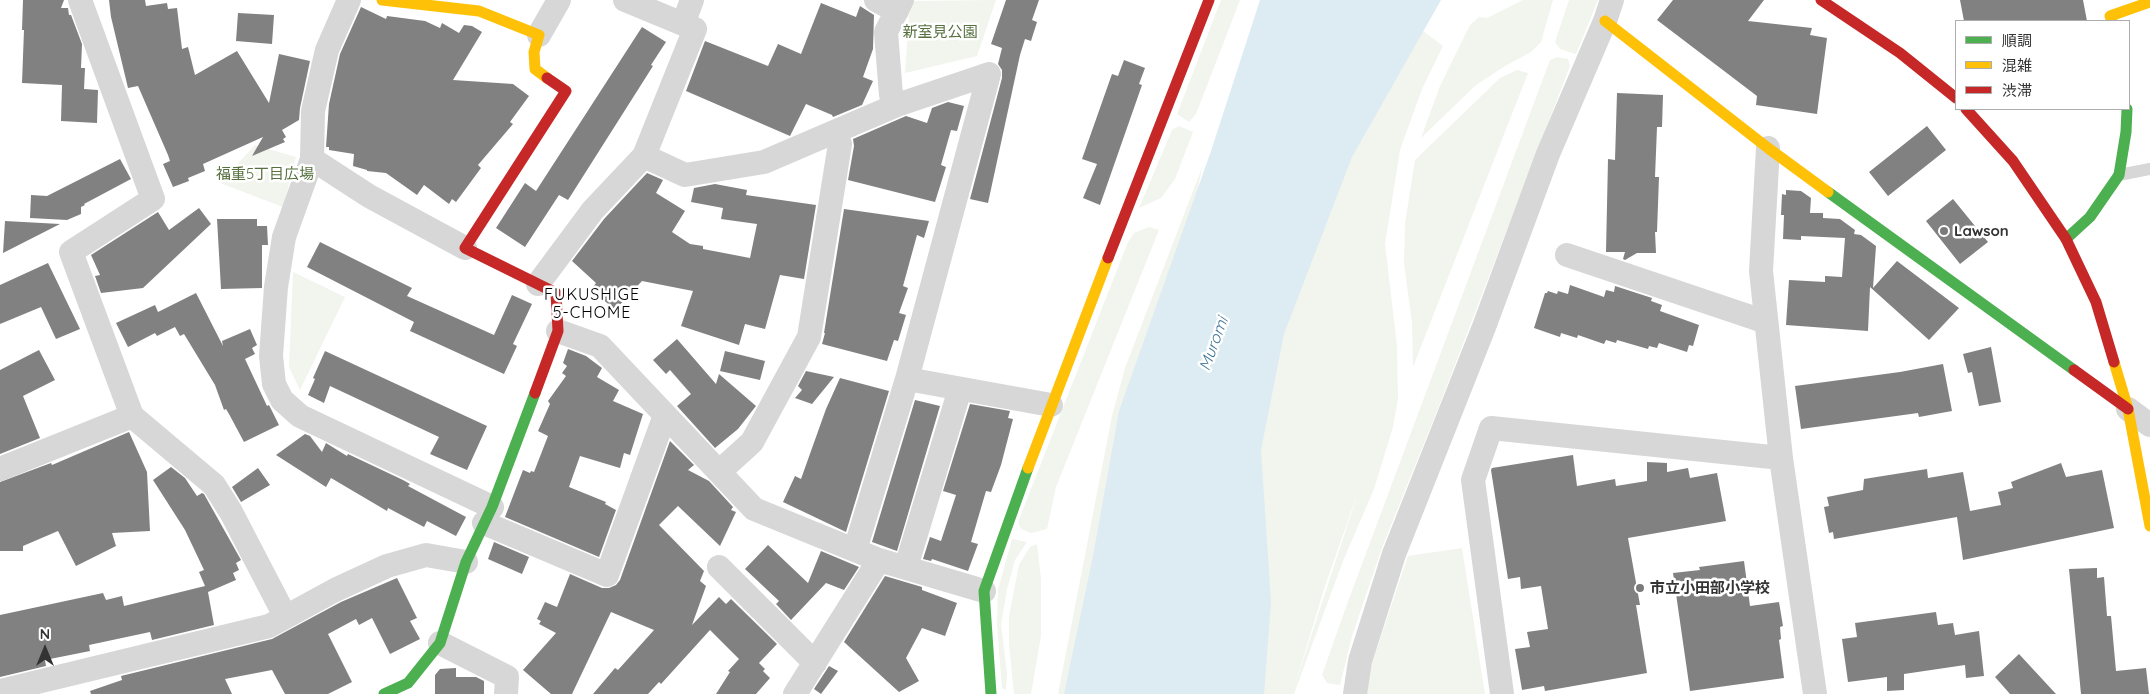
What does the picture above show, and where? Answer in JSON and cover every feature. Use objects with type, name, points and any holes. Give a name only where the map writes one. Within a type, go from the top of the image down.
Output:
[{"type":"street","points":[[80,0],[153,199],[71,252],[132,416],[214,485],[231,512],[285,616]]},
{"type":"street","points":[[349,0],[326,50],[313,111],[312,159],[284,236],[276,287],[271,356],[274,384],[282,400],[300,416],[607,575],[665,415]]},
{"type":"street","points":[[382,0],[479,11],[540,35]]},
{"type":"street","points":[[465,248],[566,90],[535,69],[534,52],[540,35],[559,0]]},
{"type":"street","points":[[538,284],[593,210],[644,156],[695,29],[625,0]]},
{"type":"street","points":[[683,24],[692,0]]},
{"type":"street","points":[[991,694],[984,591],[1052,405],[1209,0]]},
{"type":"street","points":[[1821,0],[1900,53],[1955,97]]},
{"type":"street","points":[[2109,12],[2150,2]]},
{"type":"street","points":[[892,4],[886,32],[891,95],[897,105]]},
{"type":"street","points":[[1354,694],[1360,661],[1394,554],[1484,328],[1548,154],[1608,10],[1768,148],[2150,425]]},
{"type":"street","points":[[644,156],[685,175],[764,162],[897,105],[988,74],[907,380],[855,550]]},
{"type":"street","points":[[1967,110],[2013,161],[2066,239],[2096,302],[2128,409],[2150,526]]},
{"type":"street","points":[[2066,239],[2090,217],[2119,175],[2126,132],[2127,110]]},
{"type":"street","points":[[719,472],[752,442],[809,337],[840,144],[834,132]]},
{"type":"street","points":[[1768,148],[1761,271],[1781,458],[1815,694]]},
{"type":"street","points":[[312,159],[369,196],[465,248],[556,293],[558,330],[488,515],[466,562],[440,643],[411,688],[384,694]]},
{"type":"street","points":[[1567,255],[1766,322]]},
{"type":"street","points":[[558,330],[600,346],[754,509],[880,560],[984,591]]},
{"type":"street","points":[[907,380],[1052,405]]},
{"type":"street","points":[[906,568],[960,389]]},
{"type":"street","points":[[0,470],[132,416]]},
{"type":"street","points":[[1502,694],[1473,480],[1491,428],[1781,458]]},
{"type":"street","points":[[0,691],[269,626],[334,590],[387,566],[426,555],[466,562]]},
{"type":"street","points":[[795,694],[880,560]]},
{"type":"street","points":[[719,568],[815,662]]},
{"type":"street","points":[[440,643],[506,677],[506,694]]},
{"type":"lane","points":[[2119,175],[2150,169]]},
{"type":"green space","name":"新室見公園","points":[[996,0],[977,56],[905,73],[910,1]]},
{"type":"green space","points":[[1221,0],[1240,0],[1196,114],[1189,122],[1177,114]]},
{"type":"green space","points":[[1523,0],[1553,0],[1541,42],[1531,52],[1476,85],[1421,138],[1440,86],[1470,25],[1479,17],[1487,18]]},
{"type":"green space","points":[[1569,0],[1598,0],[1576,54],[1560,49],[1555,42]]},
{"type":"green space","points":[[1423,31],[1443,46],[1422,89],[1400,150],[1385,244],[1397,346],[1398,399],[1393,427],[1374,489],[1343,561],[1294,694],[1256,694],[1255,454],[1275,333],[1346,149],[1370,124]],"holes":[[[1356,498],[1294,688],[1325,586]]]},
{"type":"green space","points":[[1557,57],[1568,59],[1570,66],[1439,406],[1383,545],[1352,636],[1340,685],[1327,683],[1322,675],[1346,607],[1550,60]]},
{"type":"green space","points":[[1517,70],[1528,73],[1413,367],[1412,323],[1404,263],[1405,224],[1415,160],[1500,78]]},
{"type":"green space","points":[[1179,126],[1193,132],[1175,179],[1161,198],[1139,208],[1172,130]]},
{"type":"green space","name":"福重5丁目広場","points":[[255,145],[296,157],[283,207],[220,183]]},
{"type":"green space","points":[[1203,165],[1080,694],[1058,694],[1112,416],[1125,368]]},
{"type":"green space","points":[[1149,227],[1159,230],[1056,487],[1047,529],[1031,533],[1021,529],[1018,522],[1128,242],[1134,233]]},
{"type":"green space","points":[[293,272],[345,297],[300,390],[289,367]]},
{"type":"green space","points":[[1012,539],[1027,542],[1015,560],[1007,589],[1001,625],[1007,673],[1006,690],[1002,688],[997,625],[998,590]]},
{"type":"green space","points":[[1037,544],[1041,579],[1041,636],[1031,694],[1014,694],[1009,644],[1009,616],[1019,565],[1030,547]]},
{"type":"green space","points":[[1462,548],[1485,694],[1367,694],[1367,678],[1408,556]]},
{"type":"water","name":"Muromi","points":[[1260,0],[1441,0],[1352,157],[1284,334],[1261,450],[1271,602],[1264,694],[1064,694],[1093,556],[1119,411],[1211,151]]},
{"type":"building","points":[[23,0],[64,0],[61,8],[68,8],[69,15],[71,15],[82,44],[81,68],[85,68],[84,89],[98,90],[97,123],[61,121],[62,85],[22,83]]},
{"type":"building","points":[[109,0],[145,0],[146,6],[167,3],[168,9],[177,8],[182,49],[188,47],[195,75],[237,51],[269,103],[279,54],[310,61],[299,120],[282,130],[286,137],[283,139],[285,142],[252,156],[263,137],[203,164],[205,171],[188,178],[189,181],[173,187],[163,164],[170,161],[168,155],[138,86],[128,88],[111,17]]},
{"type":"building","points":[[1006,0],[1039,0],[1032,20],[1037,22],[1031,41],[1025,39],[1020,55],[988,203],[970,199],[1002,78],[1002,70],[998,64],[1002,48],[991,44]]},
{"type":"building","points":[[1673,0],[1764,0],[1748,21],[1812,28],[1810,35],[1827,38],[1817,114],[1756,105],[1757,96],[1657,20]]},
{"type":"building","points":[[1960,0],[2083,0],[2087,20],[1964,20]]},
{"type":"building","points":[[821,3],[856,17],[860,6],[874,15],[873,49],[863,77],[873,81],[862,105],[833,117],[806,104],[790,136],[686,91],[705,41],[768,66],[778,44],[801,54]]},
{"type":"building","points":[[361,7],[386,19],[387,16],[425,21],[440,28],[442,23],[459,33],[464,25],[472,26],[482,32],[453,80],[513,84],[529,96],[510,122],[513,124],[478,165],[481,168],[456,202],[452,199],[449,204],[424,185],[417,195],[386,173],[367,171],[353,166],[354,154],[329,150],[329,147],[326,147],[329,104],[340,54]]},
{"type":"building","points":[[238,13],[274,15],[272,44],[236,41]]},
{"type":"building","points":[[642,27],[666,42],[651,65],[653,66],[568,200],[559,195],[525,247],[496,228],[525,183],[536,191]]},
{"type":"building","points":[[1124,60],[1145,68],[1139,84],[1142,85],[1100,205],[1083,198],[1097,164],[1082,159],[1112,74],[1118,76]]},
{"type":"building","points":[[1617,93],[1663,95],[1662,127],[1657,127],[1655,177],[1659,177],[1657,232],[1655,232],[1656,253],[1637,253],[1625,260],[1623,259],[1625,252],[1606,252],[1608,159],[1615,160]]},
{"type":"building","points":[[948,102],[964,106],[957,131],[951,130],[941,165],[946,167],[935,202],[848,180],[854,146],[853,139],[906,116],[927,123],[932,108]]},
{"type":"building","points":[[1927,126],[1946,150],[1888,196],[1869,172]]},
{"type":"building","points":[[120,159],[131,179],[84,204],[81,207],[81,214],[67,220],[30,218],[31,195],[47,196]]},
{"type":"building","points":[[647,173],[663,180],[656,193],[685,211],[672,232],[690,244],[703,246],[703,249],[750,258],[757,224],[721,219],[723,208],[691,202],[694,188],[715,184],[747,190],[746,195],[816,205],[804,279],[780,275],[765,329],[745,324],[739,345],[681,326],[693,291],[642,281],[615,310],[598,295],[600,293],[593,287],[596,283],[572,261],[604,219]]},
{"type":"building","points":[[1786,190],[1801,191],[1811,198],[1810,213],[1823,213],[1823,218],[1840,219],[1855,230],[1854,234],[1861,235],[1876,246],[1873,288],[1897,261],[1959,308],[1929,340],[1870,287],[1868,331],[1786,325],[1789,280],[1825,282],[1825,276],[1842,277],[1845,238],[1801,236],[1801,240],[1783,239],[1784,215],[1781,215],[1782,194],[1786,195]]},
{"type":"building","points":[[1953,199],[1988,242],[1960,264],[1926,221]]},
{"type":"building","points":[[199,208],[211,224],[143,288],[101,293],[95,276],[100,275],[91,255],[158,212],[169,230]]},
{"type":"building","points":[[844,209],[929,221],[924,238],[917,235],[903,286],[908,288],[899,313],[906,315],[898,341],[894,340],[887,361],[822,344]]},
{"type":"building","points":[[217,219],[257,219],[257,226],[267,226],[268,245],[262,245],[262,288],[221,289]]},
{"type":"building","points":[[5,221],[60,224],[3,253]]},
{"type":"building","points":[[320,242],[412,288],[407,296],[494,335],[512,295],[532,304],[513,344],[517,346],[504,374],[410,331],[414,322],[307,267]]},
{"type":"building","points":[[48,263],[80,329],[56,339],[41,307],[0,324],[0,285]]},
{"type":"building","points":[[1570,285],[1604,297],[1606,290],[1614,292],[1615,286],[1652,298],[1651,301],[1662,305],[1660,311],[1699,325],[1693,346],[1689,345],[1687,352],[1659,343],[1657,348],[1649,346],[1648,349],[1617,340],[1616,343],[1606,340],[1604,344],[1578,335],[1577,338],[1561,333],[1560,337],[1534,328],[1545,293],[1548,291],[1557,294],[1558,291],[1568,294]]},
{"type":"building","points":[[196,293],[223,346],[222,341],[250,329],[257,345],[252,348],[255,354],[245,359],[267,406],[269,405],[279,425],[244,442],[226,409],[224,410],[215,385],[184,334],[180,336],[175,327],[157,336],[155,333],[128,347],[116,323],[155,305],[158,312]]},
{"type":"building","points":[[677,339],[716,384],[719,374],[756,406],[738,429],[715,448],[677,406],[691,394],[670,370],[666,374],[653,360]]},
{"type":"building","points":[[1991,347],[2001,402],[1979,406],[1972,372],[1968,373],[1963,354]]},
{"type":"building","points":[[568,349],[586,356],[602,368],[597,377],[619,390],[613,401],[643,414],[630,455],[624,453],[620,468],[580,456],[569,487],[606,502],[605,504],[616,510],[599,557],[505,517],[523,470],[530,473],[531,471],[534,472],[548,436],[538,431],[550,404],[548,401],[566,376],[562,373],[567,366],[563,363]]},
{"type":"building","points":[[39,350],[55,380],[23,396],[40,438],[0,454],[0,370]]},
{"type":"building","points":[[325,351],[487,426],[467,470],[430,454],[439,437],[330,386],[324,403],[308,395]]},
{"type":"building","points":[[725,351],[765,361],[760,380],[720,371]]},
{"type":"building","points":[[1943,364],[1952,411],[1919,417],[1918,413],[1801,429],[1795,386],[1900,372]]},
{"type":"building","points":[[806,371],[834,377],[812,404],[795,398],[802,390],[798,386]]},
{"type":"building","points":[[840,378],[889,391],[846,532],[783,502],[795,476],[801,479],[826,409]]},
{"type":"building","points":[[915,400],[940,406],[897,551],[872,542]]},
{"type":"building","points":[[970,404],[1010,411],[1008,418],[1013,419],[1001,465],[991,492],[986,491],[971,542],[978,544],[968,571],[932,559],[931,561],[923,559],[930,537],[941,541],[956,495],[943,491]]},
{"type":"building","points":[[129,432],[147,472],[150,531],[112,533],[116,546],[76,566],[58,531],[23,546],[23,551],[0,551],[0,482],[51,463],[52,465]]},
{"type":"building","points":[[305,434],[310,436],[322,452],[326,443],[347,456],[348,454],[403,480],[410,484],[408,486],[466,517],[456,536],[427,521],[424,527],[388,508],[387,511],[331,478],[326,487],[276,455]]},
{"type":"building","points":[[670,441],[694,465],[688,470],[709,481],[733,507],[731,510],[736,512],[720,546],[678,506],[659,525],[704,571],[700,581],[706,586],[692,625],[719,597],[726,604],[731,599],[777,644],[759,663],[765,669],[763,671],[770,678],[756,694],[716,694],[730,672],[728,671],[739,659],[710,630],[661,684],[659,682],[648,694],[593,694],[615,668],[618,670],[654,630],[611,612],[572,694],[551,694],[523,670],[556,633],[539,624],[541,621],[537,619],[545,602],[557,607],[570,574],[602,588],[616,585],[620,580]]},
{"type":"building","points":[[1573,455],[1577,486],[1615,479],[1616,486],[1647,481],[1647,462],[1667,463],[1667,472],[1688,468],[1690,478],[1717,473],[1726,521],[1628,538],[1640,605],[1636,605],[1647,673],[1545,691],[1544,686],[1522,690],[1515,649],[1530,647],[1527,632],[1548,629],[1541,586],[1521,589],[1520,577],[1508,579],[1491,470],[1492,468]]},
{"type":"building","points":[[2061,463],[2066,477],[2102,470],[2114,528],[1963,560],[1957,517],[1834,539],[1833,532],[1829,533],[1824,507],[1829,506],[1827,497],[1863,490],[1864,479],[1927,469],[1928,478],[1963,472],[1970,511],[2001,505],[1998,492],[2013,488],[2011,482]]},
{"type":"building","points":[[171,467],[185,478],[197,496],[202,493],[204,494],[241,560],[236,563],[239,570],[233,573],[236,580],[208,592],[214,625],[152,640],[150,632],[89,645],[90,651],[45,660],[46,666],[0,677],[0,615],[103,593],[106,600],[122,596],[124,606],[205,586],[199,572],[204,570],[185,530],[153,480]]},
{"type":"building","points":[[258,468],[270,485],[241,502],[232,487]]},
{"type":"building","points":[[494,542],[529,557],[522,574],[488,559]]},
{"type":"building","points":[[768,545],[808,583],[821,551],[859,567],[844,590],[826,583],[791,620],[776,604],[779,601],[745,569]]},
{"type":"building","points":[[1744,561],[1750,606],[1779,602],[1783,626],[1780,627],[1781,639],[1779,640],[1784,678],[1690,691],[1673,573],[1700,570],[1699,567]]},
{"type":"building","points":[[2097,568],[2097,578],[2104,577],[2107,616],[2111,616],[2116,671],[2146,668],[2149,694],[2081,694],[2069,569]]},
{"type":"building","points":[[885,576],[922,587],[922,590],[957,603],[945,636],[922,628],[906,658],[919,681],[899,692],[844,642]]},
{"type":"building","points":[[397,578],[417,618],[410,621],[420,639],[390,654],[372,618],[359,625],[356,619],[328,634],[352,682],[328,694],[285,694],[272,670],[225,679],[232,694],[91,694],[90,691],[122,680],[121,676],[272,639],[341,602]]},
{"type":"building","points":[[1936,612],[1938,625],[1953,623],[1955,635],[1979,631],[1984,676],[1966,678],[1965,665],[1904,674],[1904,690],[1887,691],[1887,677],[1848,682],[1842,639],[1857,637],[1855,623]]},
{"type":"building","points":[[2019,654],[2056,694],[2010,694],[1995,677]]},
{"type":"building","points":[[829,666],[838,671],[821,694],[814,689]]},
{"type":"building","points":[[456,668],[456,677],[476,677],[484,681],[484,694],[435,694],[435,675],[440,669]]},
{"type":"traffic: fast","points":[[2066,239],[2090,217],[2119,175],[2126,132],[2127,110]]},
{"type":"traffic: fast","points":[[1828,192],[2074,370]]},
{"type":"traffic: fast","points":[[384,694],[408,683],[440,643],[466,562],[492,507],[535,393]]},
{"type":"traffic: fast","points":[[991,694],[984,591],[1028,468]]},
{"type":"traffic: slow","points":[[382,0],[479,11],[539,35],[534,52],[535,69],[547,78]]},
{"type":"traffic: slow","points":[[2112,20],[2110,16],[2150,2]]},
{"type":"traffic: slow","points":[[1605,21],[1768,148],[1828,192]]},
{"type":"traffic: slow","points":[[1028,468],[1108,258]]},
{"type":"traffic: slow","points":[[2114,362],[2128,409],[2150,526]]},
{"type":"traffic: jam","points":[[1108,258],[1209,0]]},
{"type":"traffic: jam","points":[[1821,0],[1900,53],[1955,97]]},
{"type":"traffic: jam","points":[[535,393],[558,331],[556,293],[465,248],[566,91],[547,78]]},
{"type":"traffic: jam","points":[[1967,110],[2013,161],[2066,239],[2096,302],[2114,362]]},
{"type":"traffic: jam","points":[[2074,370],[2128,409]]},
{"type":"place","name":"Lawson","points":[[1944,231]]},
{"type":"place","name":"市立小田部小学校","points":[[1640,588]]},
{"type":"district","name":"FUKUSHIGE 5-CHOME","points":[[592,304]]}]
